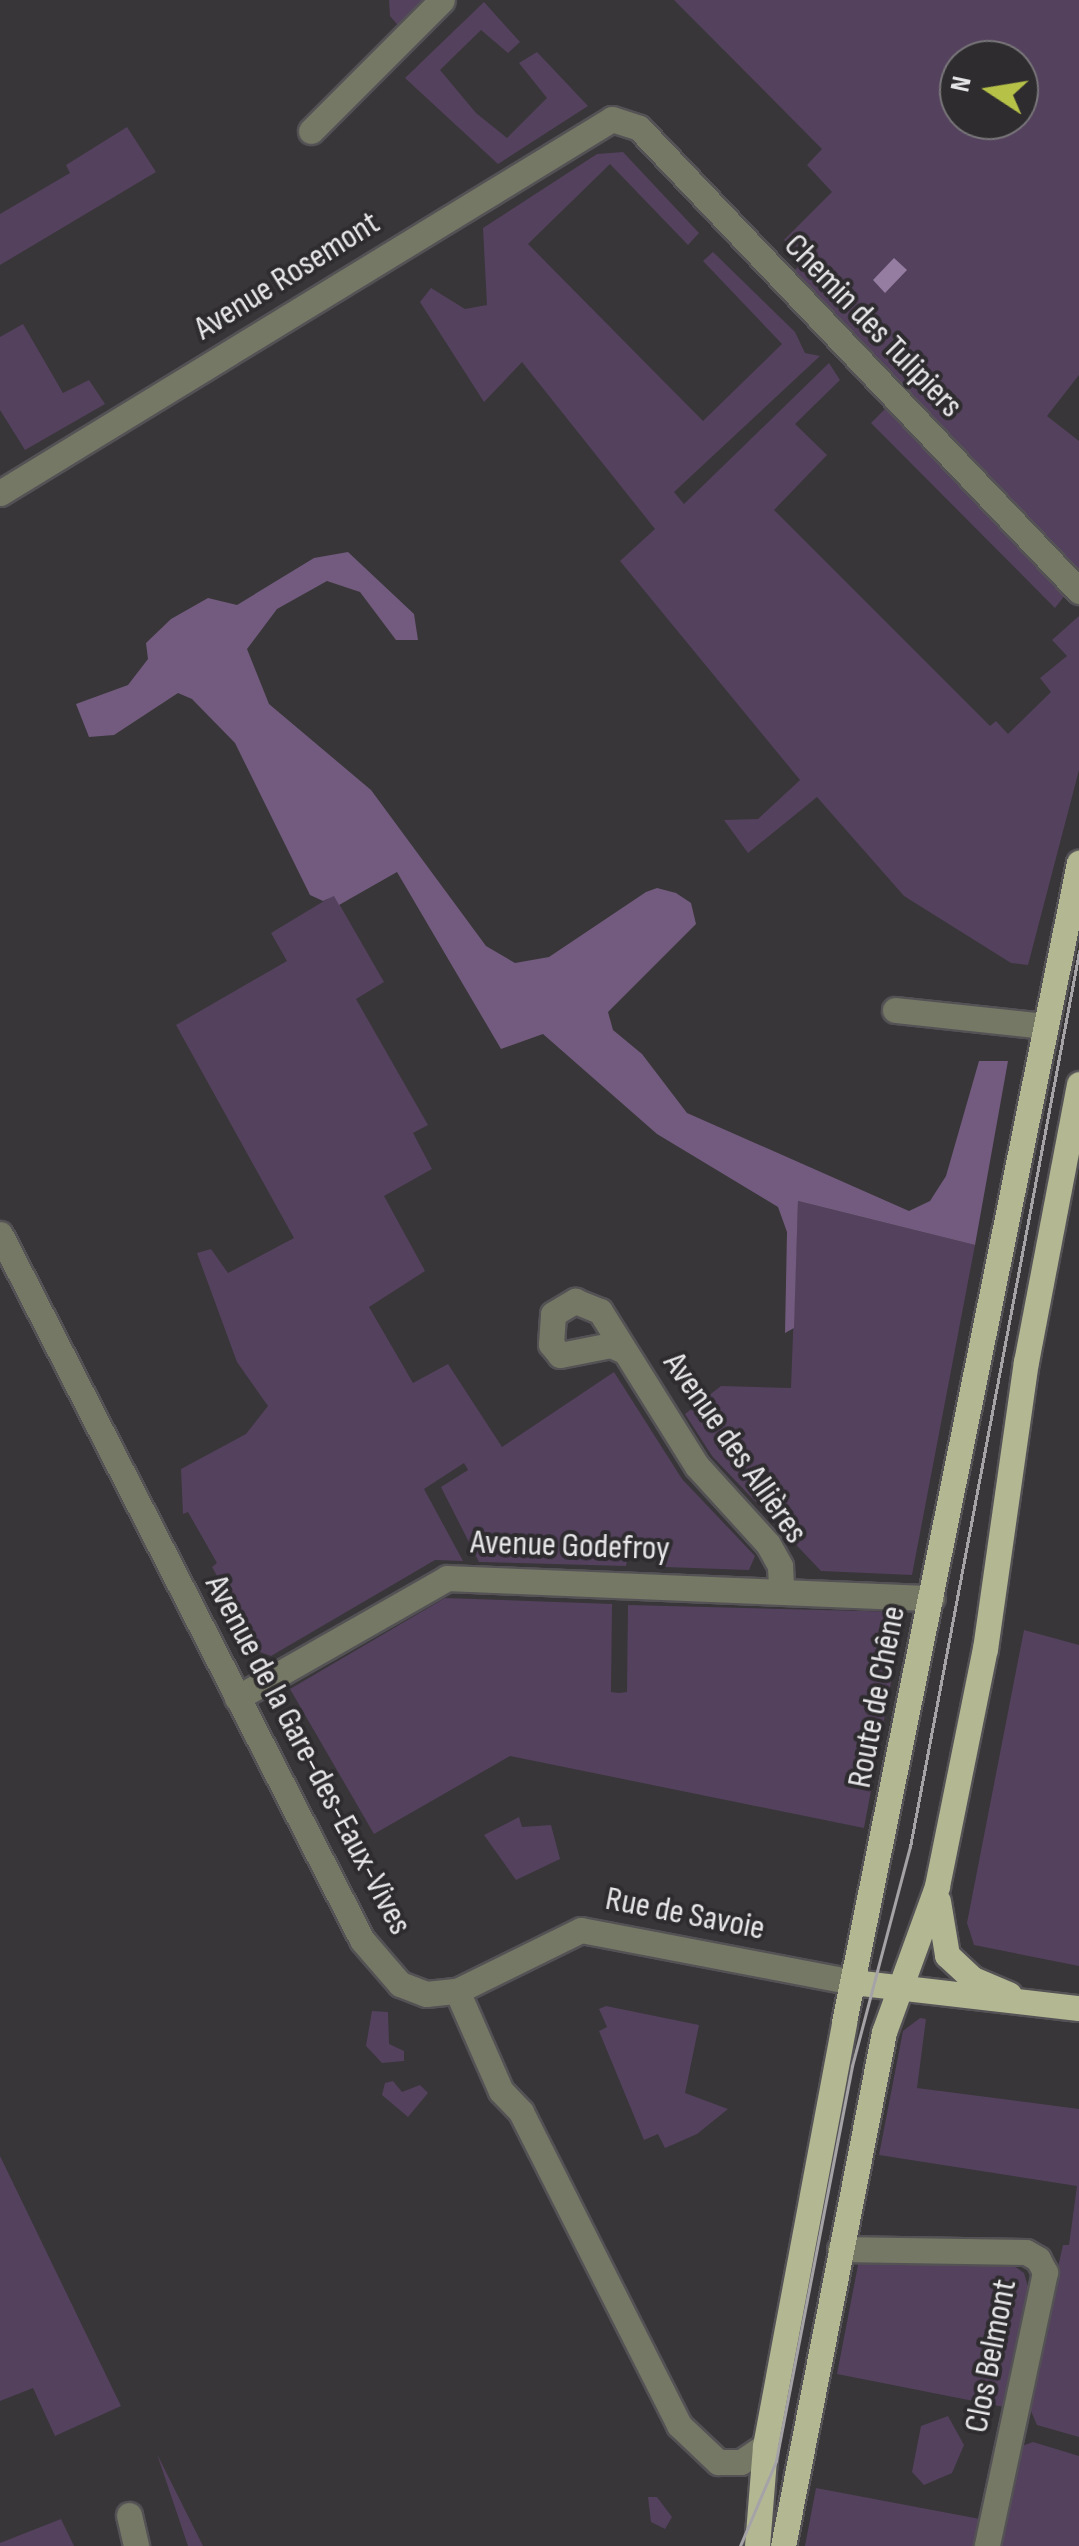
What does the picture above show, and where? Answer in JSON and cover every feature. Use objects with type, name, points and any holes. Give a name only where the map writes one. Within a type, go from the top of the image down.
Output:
[{"type":"main road","name":"Route de Chêne","points":[[757,2546],[766,2446],[853,1982],[1079,863]]},
{"type":"main road","points":[[783,2546],[840,2249],[898,1990],[937,1886],[988,1634],[1023,1380],[1079,1084]]},
{"type":"main road","points":[[937,1886],[940,1937],[957,1967],[1001,1992],[1048,2005]]},
{"type":"main road","points":[[853,1982],[1079,2008]]},
{"type":"street","points":[[311,132],[442,0]]},
{"type":"street","name":"Avenue Rosemont","points":[[0,493],[612,119]]},
{"type":"street","name":"Chemin des Tulipiers","points":[[612,119],[639,128],[1079,591]]},
{"type":"street","points":[[895,1010],[1044,1026]]},
{"type":"street","name":"Avenue de la Gare-des-Eaux-Vives","points":[[0,1234],[374,1960],[414,1991],[457,1991]]},
{"type":"street","name":"Avenue des Allières","points":[[624,1351],[697,1466],[768,1544],[780,1566],[781,1587]]},
{"type":"street","name":"Avenue Godefroy","points":[[237,1698],[447,1578],[781,1587],[932,1598]]},
{"type":"street","name":"Rue de Savoie","points":[[457,1991],[580,1930],[853,1982]]},
{"type":"street","points":[[457,1991],[502,2091],[522,2112],[678,2425],[718,2462],[741,2462],[766,2446]]},
{"type":"street","name":"Clos Belmont","points":[[840,2249],[1026,2252],[1038,2259],[1045,2272],[987,2546]]},
{"type":"street","points":[[128,2515],[136,2546]]},
{"type":"shaded area","points":[[389,0],[428,0],[402,30],[390,16]]},
{"type":"shaded area","points":[[674,0],[1079,0],[1079,375],[1047,416],[1079,441],[1079,576],[788,277],[804,261],[784,240],[832,192],[807,165],[822,149]]},
{"type":"shaded area","points":[[484,2],[520,42],[508,53],[481,30],[440,70],[476,113],[507,138],[547,98],[519,63],[537,52],[588,106],[498,164],[405,78]]},
{"type":"shaded area","points":[[127,127],[156,172],[0,265],[0,214],[70,173],[66,165]]},
{"type":"shaded area","points":[[623,152],[699,233],[688,245],[610,164],[528,244],[703,421],[782,344],[703,261],[713,252],[795,332],[805,353],[820,356],[674,492],[684,504],[829,363],[840,380],[795,424],[827,455],[774,510],[990,726],[996,721],[1008,734],[1051,692],[1040,678],[1067,656],[1052,640],[1079,616],[1079,770],[1028,965],[1011,963],[904,896],[817,797],[748,853],[724,820],[758,819],[800,780],[620,561],[655,529],[522,362],[484,402],[420,302],[431,288],[465,309],[487,305],[483,228],[597,154]]},
{"type":"shaded area","points":[[894,258],[907,270],[885,293],[873,280]]},
{"type":"shaded area","points":[[23,324],[63,393],[89,380],[105,404],[25,450],[0,410],[0,337]]},
{"type":"shaded area","points":[[885,409],[1069,590],[1055,608],[871,423]]},
{"type":"shaded area","points":[[348,552],[414,614],[418,640],[396,640],[360,592],[327,581],[277,609],[247,649],[269,704],[371,790],[486,946],[515,963],[549,957],[646,892],[657,888],[676,893],[691,903],[696,924],[608,1012],[613,1030],[642,1054],[687,1113],[909,1211],[930,1201],[946,1176],[979,1061],[1008,1061],[975,1245],[798,1201],[794,1328],[785,1333],[787,1232],[778,1207],[657,1134],[543,1034],[501,1049],[397,872],[339,905],[334,896],[323,901],[310,895],[235,743],[192,699],[178,693],[114,735],[89,737],[76,704],[128,685],[148,659],[146,643],[171,619],[208,598],[237,605],[314,558]]},
{"type":"shaded area","points":[[334,895],[384,982],[356,999],[428,1125],[413,1133],[432,1169],[384,1196],[425,1271],[369,1307],[413,1383],[448,1364],[502,1447],[614,1372],[682,1479],[755,1556],[749,1570],[665,1567],[664,1555],[628,1554],[626,1566],[479,1562],[441,1487],[468,1470],[464,1463],[424,1489],[463,1561],[435,1560],[271,1656],[260,1652],[212,1567],[217,1563],[188,1512],[183,1514],[181,1469],[246,1434],[268,1406],[237,1362],[197,1253],[211,1249],[228,1273],[294,1238],[176,1025],[287,961],[271,933]]},
{"type":"shaded area","points":[[798,1201],[975,1245],[912,1575],[821,1571],[712,1456],[685,1414],[721,1386],[791,1388]]},
{"type":"shaded area","points":[[445,1598],[612,1604],[611,1692],[619,1693],[627,1692],[628,1605],[904,1612],[864,1828],[510,1756],[374,1834],[290,1689]]},
{"type":"shaded area","points":[[1024,1630],[1079,1645],[1079,1966],[974,1945],[967,1923]]},
{"type":"shaded area","points":[[519,1817],[522,1827],[551,1825],[560,1859],[516,1880],[484,1835]]},
{"type":"shaded area","points":[[606,2006],[699,2025],[685,2093],[728,2109],[697,2134],[665,2148],[658,2134],[644,2140],[599,2031],[607,2027],[599,2009]]},
{"type":"shaded area","points":[[372,2011],[388,2012],[389,2044],[404,2051],[404,2061],[382,2063],[366,2046]]},
{"type":"shaded area","points":[[920,2018],[926,2019],[917,2088],[1079,2109],[1079,2437],[1037,2425],[1027,2402],[1063,2245],[1069,2245],[1077,2186],[879,2155],[903,2031]]},
{"type":"shaded area","points":[[393,2081],[402,2092],[420,2085],[428,2093],[408,2117],[382,2095],[385,2083]]},
{"type":"shaded area","points":[[0,2156],[121,2406],[55,2436],[33,2388],[0,2401]]},
{"type":"shaded area","points":[[859,2260],[1010,2263],[1024,2273],[1029,2290],[1004,2407],[837,2374]]},
{"type":"shaded area","points":[[948,2416],[964,2445],[952,2473],[924,2485],[912,2472],[921,2426]]},
{"type":"shaded area","points":[[1033,2442],[1079,2456],[1079,2546],[993,2546],[1019,2447]]},
{"type":"shaded area","points":[[157,2454],[203,2546],[188,2546]]},
{"type":"shaded area","points":[[816,2488],[980,2519],[974,2546],[805,2546]]},
{"type":"shaded area","points":[[648,2497],[657,2497],[672,2517],[665,2529],[651,2522]]},
{"type":"shaded area","points":[[61,2519],[74,2546],[0,2546],[0,2543]]},
{"type":"tram line","points":[[740,2546],[776,2461],[852,2066],[910,1847],[1079,952]]}]
